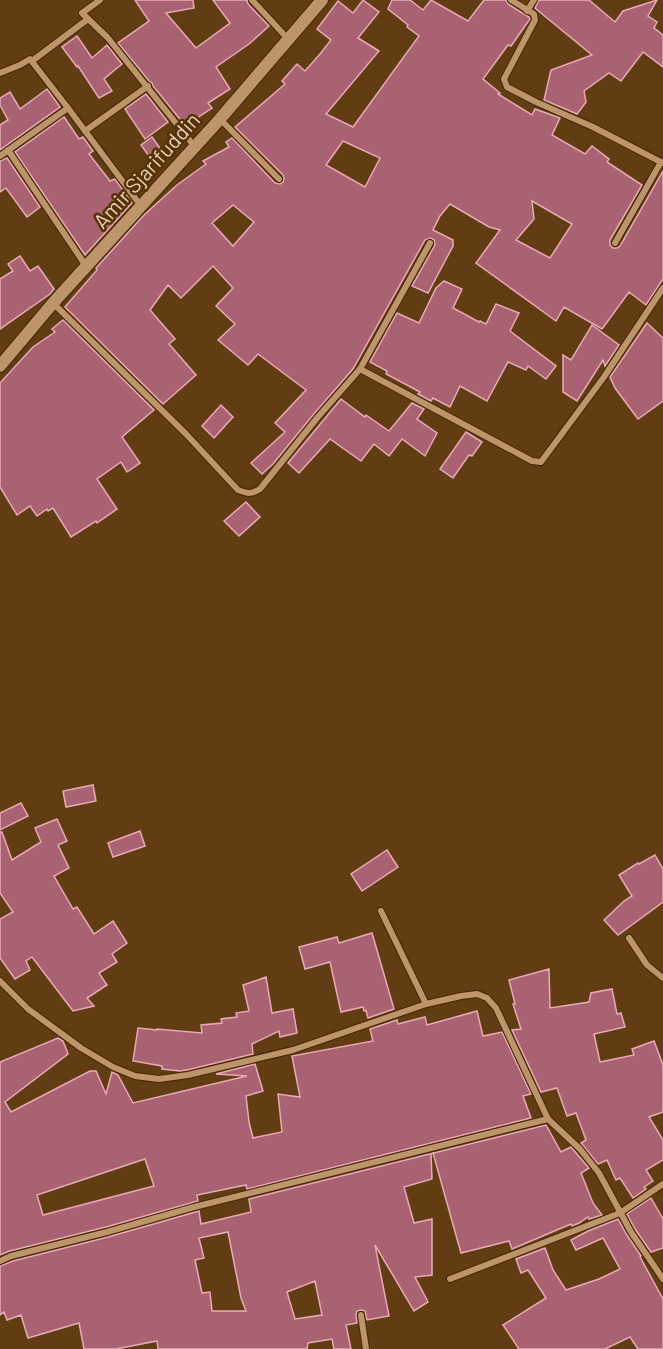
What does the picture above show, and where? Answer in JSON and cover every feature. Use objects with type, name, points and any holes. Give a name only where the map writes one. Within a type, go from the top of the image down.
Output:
[{"type":"main road","name":"Amir Sjarifuddin","points":[[0,366],[53,303],[220,119],[322,0]]},
{"type":"street","points":[[100,0],[82,13],[108,38],[195,147]]},
{"type":"street","points":[[252,0],[288,39]]},
{"type":"street","points":[[511,0],[534,14],[535,20],[504,79],[507,87],[662,163],[615,243]]},
{"type":"street","points":[[527,10],[534,0]]},
{"type":"street","points":[[32,62],[88,19]]},
{"type":"street","points":[[0,73],[30,58],[141,206]]},
{"type":"street","points":[[85,131],[147,86]]},
{"type":"street","points":[[0,156],[68,108]]},
{"type":"street","points":[[220,119],[279,179]]},
{"type":"street","points":[[8,150],[86,267]]},
{"type":"street","points":[[53,303],[186,434],[238,490],[246,494],[253,494],[260,489],[360,369],[430,243]]},
{"type":"street","points":[[360,369],[532,461],[541,462],[604,377],[663,288]]},
{"type":"street","points":[[381,911],[426,1004]]},
{"type":"street","points":[[630,938],[647,965],[663,978]]},
{"type":"street","points":[[0,981],[28,1009],[81,1048],[113,1067],[135,1076],[159,1079],[188,1075],[293,1050],[426,1004],[477,994],[487,998],[496,1008],[548,1119],[580,1149],[598,1173],[631,1232],[663,1280]]},
{"type":"street","points":[[0,1261],[194,1207],[548,1119]]},
{"type":"street","points":[[450,1279],[620,1213],[663,1184]]},
{"type":"street","points":[[361,1315],[366,1349]]},
{"type":"building","points":[[135,0],[193,0],[194,8],[166,13],[196,48],[230,23],[213,0],[247,0],[248,4],[269,26],[249,44],[216,67],[230,89],[208,103],[212,108],[194,120],[192,117],[183,123],[118,43],[149,21]]},
{"type":"building","points":[[363,0],[379,12],[358,38],[379,51],[326,114],[353,127],[419,36],[388,9],[392,0],[410,0],[423,10],[431,0],[468,21],[484,0],[506,0],[508,4],[529,17],[530,19],[511,46],[508,45],[483,79],[500,93],[498,94],[532,115],[535,109],[560,118],[552,135],[585,154],[592,146],[609,159],[607,162],[642,185],[610,240],[613,248],[620,246],[663,171],[663,279],[646,305],[629,292],[602,329],[564,307],[556,321],[476,263],[500,230],[489,227],[450,204],[440,216],[433,230],[453,240],[453,246],[428,293],[412,286],[435,245],[434,240],[430,238],[425,240],[353,369],[262,474],[251,463],[285,432],[275,423],[306,390],[258,354],[248,365],[218,340],[235,324],[216,306],[233,288],[213,266],[181,298],[168,285],[150,310],[175,339],[169,344],[196,375],[163,404],[65,307],[97,270],[96,268],[144,215],[177,185],[206,164],[203,161],[229,147],[226,142],[232,138],[275,183],[283,182],[283,175],[235,127],[285,84],[282,81],[297,64],[305,71],[320,54],[331,40],[317,29],[338,1],[353,13]],"holes":[[[343,141],[380,158],[365,187],[326,165]],[[532,201],[572,224],[550,258],[516,240],[534,219]],[[233,205],[254,222],[233,246],[212,223]]]},
{"type":"building","points":[[539,0],[589,0],[615,22],[623,11],[657,0],[648,16],[657,22],[654,28],[663,35],[663,67],[643,52],[621,81],[609,73],[584,91],[586,102],[577,114],[544,100],[551,70],[592,55],[535,8]]},
{"type":"building","points":[[77,36],[92,58],[107,45],[122,64],[104,79],[112,91],[99,98],[62,47]]},
{"type":"building","points":[[47,89],[60,107],[0,150],[0,125],[8,120],[0,105],[0,98],[10,92],[20,109]]},
{"type":"building","points":[[146,94],[168,122],[145,139],[125,109]]},
{"type":"building","points":[[64,117],[79,139],[83,137],[93,151],[89,154],[110,181],[115,179],[132,203],[85,255],[15,152]]},
{"type":"building","points":[[152,137],[162,151],[151,159],[141,145]]},
{"type":"building","points":[[7,158],[40,207],[27,217],[6,188],[0,192],[0,161]]},
{"type":"building","points":[[20,256],[30,271],[38,266],[54,289],[0,329],[0,279],[13,271],[8,264]]},
{"type":"building","points":[[444,281],[462,289],[453,308],[479,322],[486,324],[496,304],[519,313],[510,331],[556,366],[546,379],[528,366],[526,370],[508,362],[487,401],[460,386],[450,407],[433,398],[431,401],[418,394],[420,392],[386,374],[387,371],[370,362],[397,313],[419,323],[436,288]]},
{"type":"building","points":[[63,320],[154,410],[122,437],[140,463],[127,472],[121,462],[97,479],[117,509],[71,537],[53,508],[37,516],[30,506],[17,515],[0,487],[0,383],[33,347],[55,332],[52,329]]},
{"type":"building","points":[[647,323],[663,338],[663,401],[638,419],[615,388],[610,377]]},
{"type":"building","points":[[592,325],[619,345],[605,366],[603,360],[577,401],[563,392],[563,355],[571,360]]},
{"type":"building","points":[[341,399],[389,431],[412,403],[424,409],[417,419],[437,433],[425,456],[402,439],[389,456],[374,444],[361,461],[330,439],[299,473],[288,463]]},
{"type":"building","points":[[221,405],[233,417],[214,438],[202,426]]},
{"type":"building","points":[[466,432],[482,442],[472,456],[469,455],[453,478],[440,469]]},
{"type":"building","points":[[246,502],[260,517],[239,536],[224,521]]},
{"type":"building","points":[[93,785],[96,801],[66,807],[63,791]]},
{"type":"building","points":[[21,803],[28,816],[0,830],[0,813]]},
{"type":"building","points":[[57,819],[67,841],[58,845],[69,868],[54,876],[73,909],[77,907],[94,934],[113,921],[127,943],[112,954],[117,962],[99,973],[107,985],[87,998],[94,1006],[73,1011],[32,957],[26,961],[30,970],[15,979],[0,958],[0,919],[13,912],[0,893],[0,832],[2,832],[12,860],[41,842],[35,828]]},
{"type":"building","points":[[140,831],[145,846],[113,857],[108,843]]},
{"type":"building","points":[[387,850],[398,867],[362,891],[351,874]]},
{"type":"building","points":[[655,855],[663,869],[663,902],[618,935],[604,920],[632,896],[619,875]]},
{"type":"building","points":[[372,933],[394,1009],[368,1018],[363,1007],[341,1012],[330,962],[305,969],[299,947],[337,937],[339,943]]},
{"type":"building","points":[[549,969],[550,1008],[589,1002],[591,993],[612,989],[617,1014],[621,1013],[625,1027],[594,1034],[600,1062],[634,1055],[632,1049],[654,1041],[663,1065],[663,1112],[649,1117],[663,1140],[663,1160],[646,1170],[653,1181],[633,1198],[620,1178],[616,1180],[607,1160],[598,1164],[581,1143],[586,1140],[576,1113],[567,1116],[557,1088],[541,1092],[512,1030],[521,1029],[513,1004],[515,1004],[509,980]]},
{"type":"building","points":[[266,977],[272,1013],[293,1009],[297,1033],[280,1037],[279,1031],[252,1044],[253,1054],[187,1070],[162,1069],[162,1066],[133,1061],[138,1028],[202,1033],[201,1025],[222,1023],[221,1019],[237,1017],[236,1013],[249,1011],[243,985]]},
{"type":"building","points":[[477,1011],[483,1036],[502,1032],[531,1094],[523,1096],[531,1118],[247,1189],[246,1185],[197,1195],[198,1201],[0,1255],[0,1062],[58,1038],[63,1041],[68,1054],[5,1102],[11,1112],[90,1071],[96,1071],[106,1094],[112,1072],[118,1075],[133,1103],[247,1076],[216,1074],[255,1064],[263,1091],[246,1096],[253,1138],[282,1132],[278,1094],[300,1097],[292,1056],[373,1041],[370,1029],[397,1020],[398,1024],[425,1017],[427,1025]],"holes":[[[145,1159],[154,1186],[43,1215],[37,1195]]]},
{"type":"building","points":[[546,1125],[561,1152],[571,1147],[589,1168],[581,1173],[593,1203],[602,1215],[589,1219],[588,1217],[572,1226],[571,1224],[512,1249],[509,1241],[461,1253],[433,1153]]},
{"type":"building","points":[[432,1153],[432,1179],[404,1187],[414,1223],[432,1219],[432,1275],[415,1277],[428,1302],[414,1311],[375,1245],[389,1316],[367,1320],[365,1311],[357,1311],[357,1323],[346,1325],[351,1349],[334,1349],[332,1339],[308,1343],[307,1349],[158,1349],[157,1341],[116,1349],[84,1349],[79,1323],[28,1338],[21,1315],[7,1320],[4,1312],[0,1315],[0,1266],[199,1211],[201,1224],[251,1212],[249,1199]],"holes":[[[228,1232],[241,1298],[246,1311],[212,1311],[210,1292],[202,1293],[195,1260],[204,1258],[199,1238]],[[315,1281],[322,1315],[295,1319],[287,1292]]]},
{"type":"building","points":[[651,1198],[663,1219],[663,1248],[651,1252],[627,1214]]},
{"type":"building","points":[[618,1219],[641,1256],[663,1299],[663,1349],[638,1349],[630,1337],[605,1349],[519,1349],[503,1325],[546,1298],[528,1270],[521,1273],[516,1259],[545,1248],[553,1270],[566,1290],[599,1279],[620,1269],[603,1238],[576,1250],[571,1240]]}]
